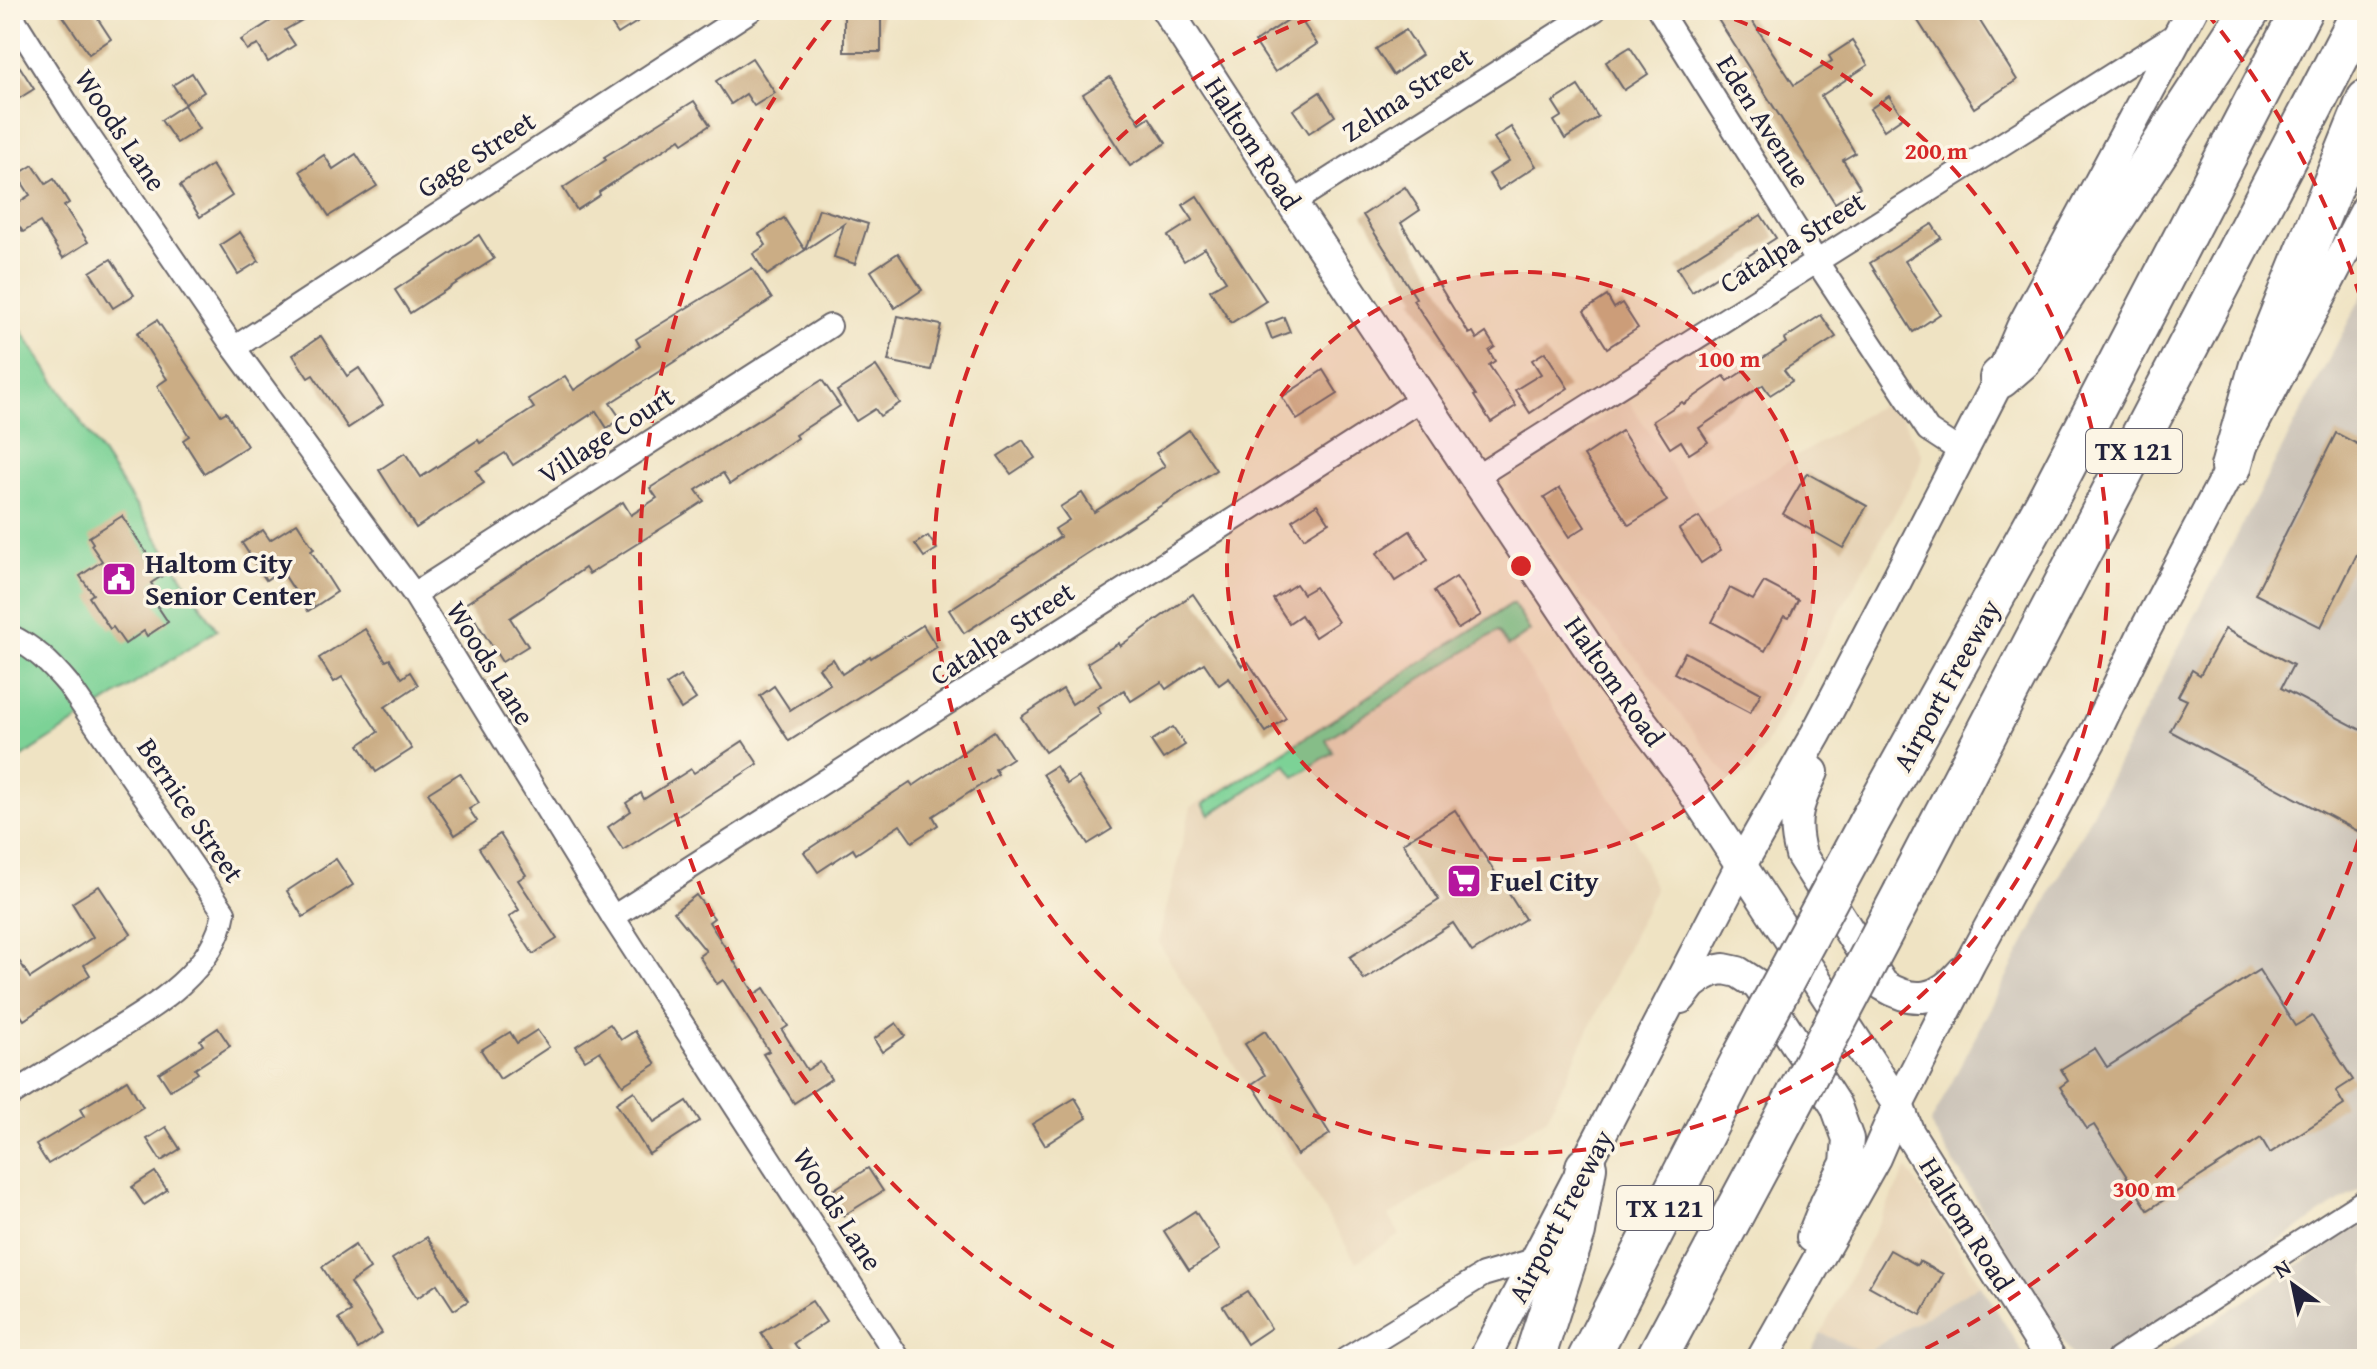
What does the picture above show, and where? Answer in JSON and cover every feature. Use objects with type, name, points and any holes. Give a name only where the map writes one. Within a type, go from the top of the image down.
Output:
[{"type":"highway","points":[[2000,378],[2023,358],[2250,10]]},
{"type":"highway","name":"Airport Freeway","points":[[1588,1359],[1743,1057],[2046,503],[2302,10]]},
{"type":"highway","name":"Airport Freeway","points":[[1656,1359],[1904,892],[2363,10]]},
{"type":"highway","points":[[2231,467],[2260,365],[2367,100]]},
{"type":"highway","points":[[1534,1359],[1575,1232],[1586,1167]]},
{"type":"main road","name":"Haltom Road","points":[[1167,10],[1608,677],[1680,772],[1741,865],[1898,1105],[1909,1133],[2051,1359]]},
{"type":"main road","name":"Airport Freeway","points":[[1484,1359],[1741,865],[1816,734],[1963,453],[2022,327],[2186,21]]},
{"type":"main road","points":[[1765,1353],[1875,1158],[1898,1105],[1970,963],[2097,729],[2141,638],[2367,208]]},
{"type":"main road","points":[[1816,734],[1814,770],[1799,802],[1795,836],[1801,855],[1883,985],[1898,994],[1926,997],[1952,984],[1970,963]]},
{"type":"main road","points":[[1661,1022],[1692,984],[1713,971],[1724,969],[1738,972],[1758,985],[1836,1106],[1848,1139],[1846,1163],[1826,1202],[1765,1353]]},
{"type":"street","name":"Gage Street","points":[[234,348],[751,10]]},
{"type":"street","name":"Zelma Street","points":[[1292,203],[1595,10]]},
{"type":"street","name":"Eden Avenue","points":[[1659,10],[1817,262],[1928,430],[1963,453]]},
{"type":"street","name":"Woods Lane","points":[[10,13],[73,113],[234,348],[414,594],[613,917],[899,1359]]},
{"type":"street","name":"Catalpa Street","points":[[1476,477],[1817,262],[2186,21]]},
{"type":"street","name":"Village Court","points":[[414,594],[830,326]]},
{"type":"street","name":"Catalpa Street","points":[[613,917],[1423,398]]},
{"type":"street","name":"Bernice Street","points":[[10,636],[47,660],[68,684],[224,912],[222,928],[186,979],[150,1009],[10,1096]]},
{"type":"street","points":[[2118,1359],[2367,1199]]},
{"type":"street","points":[[1346,1359],[1483,1275],[1537,1259]]},
{"type":"shaded area","points":[[2367,286],[2367,1184],[2097,1359],[2074,1359],[1930,1124]]},
{"type":"shaded area","points":[[1892,398],[1922,455],[1919,470],[1751,770],[1733,783],[1643,666],[1562,572],[1508,488],[1510,478],[1628,400],[1703,514]]},
{"type":"shaded area","points":[[1494,615],[1633,834],[1655,889],[1547,1118],[1389,1216],[1400,1235],[1356,1262],[1158,942],[1191,807]]},
{"type":"shaded area","points":[[1907,1168],[1980,1284],[1864,1353],[1821,1333]]},
{"type":"shaded area","points":[[2367,1220],[2367,1359],[2156,1359]]},
{"type":"shaded area","points":[[1980,1284],[2027,1359],[1807,1359],[1821,1333],[1865,1353]]},
{"type":"green space","points":[[10,313],[217,630],[10,765]]},
{"type":"green space","points":[[1513,603],[1530,631],[1508,646],[1498,631],[1326,739],[1333,752],[1295,777],[1286,764],[1210,815],[1203,804]]},
{"type":"building","points":[[59,10],[92,10],[111,39],[89,54]]},
{"type":"building","points":[[288,10],[320,10],[285,30],[295,45],[268,62],[258,45],[247,50],[241,40]]},
{"type":"building","points":[[602,10],[656,10],[618,34]]},
{"type":"building","points":[[844,10],[881,10],[881,52],[844,52]]},
{"type":"building","points":[[1712,10],[1745,10],[1794,85],[1832,61],[1829,56],[1852,41],[1868,65],[1821,96],[1855,153],[1843,160],[1860,187],[1835,203]]},
{"type":"building","points":[[1911,10],[1973,10],[2017,80],[1974,108]]},
{"type":"building","points":[[1297,14],[1317,44],[1275,72],[1255,42]]},
{"type":"building","points":[[1406,30],[1422,55],[1393,75],[1376,49]]},
{"type":"building","points":[[1630,47],[1648,74],[1624,90],[1606,62]]},
{"type":"building","points":[[752,58],[775,93],[754,106],[746,94],[731,104],[716,81]]},
{"type":"building","points":[[20,67],[34,89],[10,104],[10,74]]},
{"type":"building","points":[[192,73],[204,92],[185,104],[173,85]]},
{"type":"building","points":[[1110,77],[1140,123],[1149,117],[1166,143],[1130,166],[1083,94]]},
{"type":"building","points":[[1578,86],[1598,117],[1565,139],[1554,121],[1562,116],[1553,102]]},
{"type":"building","points":[[1320,92],[1335,116],[1309,133],[1293,110]]},
{"type":"building","points":[[1889,96],[1903,117],[1884,130],[1870,109]]},
{"type":"building","points":[[694,101],[710,125],[683,143],[680,139],[577,210],[563,188],[606,160],[604,157]]},
{"type":"building","points":[[184,105],[199,129],[177,143],[161,120]]},
{"type":"building","points":[[1511,127],[1536,166],[1499,190],[1489,174],[1509,161],[1494,138]]},
{"type":"building","points":[[356,154],[377,186],[329,216],[300,171],[324,155],[333,169]]},
{"type":"building","points":[[33,165],[46,184],[54,179],[69,203],[64,206],[88,242],[63,258],[40,222],[23,232],[10,212],[10,208],[30,195],[17,175]]},
{"type":"building","points":[[212,165],[232,196],[200,217],[180,186]]},
{"type":"building","points":[[1405,187],[1420,210],[1401,223],[1469,334],[1473,332],[1477,339],[1486,333],[1495,347],[1489,351],[1495,361],[1489,365],[1516,406],[1491,422],[1363,215]]},
{"type":"building","points":[[1197,196],[1266,301],[1231,323],[1210,290],[1226,281],[1205,248],[1184,261],[1168,236],[1193,220],[1183,205]]},
{"type":"building","points":[[819,209],[868,224],[855,264],[834,257],[844,224],[805,250]]},
{"type":"building","points":[[1761,215],[1776,238],[1692,292],[1677,268]]},
{"type":"building","points":[[784,218],[805,250],[767,275],[753,254],[766,245],[759,234]]},
{"type":"building","points":[[1932,224],[1941,238],[1905,261],[1940,314],[1913,332],[1870,263]]},
{"type":"building","points":[[240,232],[259,261],[238,274],[220,245]]},
{"type":"building","points":[[479,235],[494,259],[410,313],[395,290]]},
{"type":"building","points":[[898,253],[922,290],[895,308],[871,271]]},
{"type":"building","points":[[111,259],[134,295],[113,308],[90,272]]},
{"type":"building","points":[[752,268],[772,299],[610,403],[621,419],[607,428],[596,411],[513,465],[505,453],[476,471],[484,483],[416,528],[379,470],[405,453],[421,477],[534,408],[528,399],[565,376],[574,390],[640,346],[636,339]]},
{"type":"building","points":[[1607,296],[1614,308],[1622,303],[1638,328],[1607,348],[1584,311]]},
{"type":"building","points":[[1821,315],[1836,337],[1784,370],[1792,381],[1770,395],[1763,385],[1699,428],[1708,442],[1689,454],[1681,441],[1670,448],[1653,421],[1724,376],[1728,381],[1786,343],[1784,339]]},
{"type":"building","points":[[898,316],[941,325],[931,370],[888,361]]},
{"type":"building","points":[[1284,317],[1290,332],[1272,339],[1266,324]]},
{"type":"building","points":[[157,320],[221,415],[226,412],[247,446],[204,473],[183,440],[189,436],[157,386],[167,379],[137,333]]},
{"type":"building","points":[[321,336],[347,376],[359,368],[383,405],[348,428],[313,375],[308,378],[293,355]]},
{"type":"building","points":[[1545,352],[1568,388],[1530,413],[1515,390],[1541,374],[1532,360]]},
{"type":"building","points":[[876,366],[900,403],[880,416],[875,409],[856,421],[837,391]]},
{"type":"building","points":[[1323,370],[1338,394],[1297,420],[1282,397]]},
{"type":"building","points":[[822,380],[840,406],[730,484],[723,473],[696,490],[704,501],[589,574],[585,568],[510,618],[528,646],[502,662],[465,604],[623,502],[631,515],[657,498],[650,488]]},
{"type":"building","points":[[1189,430],[1216,470],[964,633],[949,610],[1060,537],[1055,529],[1069,520],[1060,507],[1082,493],[1094,512],[1165,466],[1156,453]]},
{"type":"building","points":[[1622,431],[1667,501],[1629,525],[1584,456]]},
{"type":"building","points":[[2336,433],[2367,449],[2367,534],[2321,627],[2255,594]]},
{"type":"building","points":[[1023,440],[1035,458],[1011,474],[998,456]]},
{"type":"building","points":[[1807,473],[1867,506],[1843,548],[1783,514]]},
{"type":"building","points":[[1560,488],[1585,527],[1569,537],[1544,498]]},
{"type":"building","points":[[1317,504],[1329,522],[1304,538],[1292,520]]},
{"type":"building","name":"Haltom City Senior Center","points":[[122,516],[162,576],[151,583],[160,597],[154,601],[168,622],[147,636],[144,631],[125,644],[113,627],[110,629],[89,597],[93,594],[80,576],[102,561],[89,537]]},
{"type":"building","points":[[1699,517],[1721,550],[1701,563],[1679,529]]},
{"type":"building","points":[[297,523],[337,592],[308,611],[281,570],[266,580],[242,543],[263,530],[270,540]]},
{"type":"building","points":[[1410,531],[1428,560],[1395,581],[1377,553]]},
{"type":"building","points":[[928,536],[937,549],[924,557],[915,544]]},
{"type":"building","points":[[1456,577],[1481,615],[1458,629],[1434,591]]},
{"type":"building","points":[[1764,582],[1798,600],[1789,618],[1784,616],[1765,651],[1712,622],[1730,588],[1753,600]]},
{"type":"building","points":[[1296,584],[1303,594],[1315,587],[1338,622],[1315,637],[1301,615],[1289,623],[1273,599]]},
{"type":"building","points":[[1193,594],[1242,666],[1248,662],[1286,718],[1266,732],[1229,678],[1219,685],[1204,663],[1166,689],[1161,682],[1131,701],[1124,690],[1097,707],[1101,714],[1045,752],[1021,717],[1063,689],[1072,704],[1101,685],[1087,663],[1119,643],[1120,646]]},
{"type":"building","points":[[923,625],[937,647],[789,741],[760,696],[774,686],[790,710],[830,684],[819,668],[833,659],[842,674]]},
{"type":"building","points":[[365,629],[386,661],[390,659],[402,678],[410,672],[418,685],[385,707],[412,749],[376,772],[359,745],[378,732],[342,677],[334,682],[319,658]]},
{"type":"building","points":[[2225,629],[2293,665],[2281,688],[2367,733],[2367,836],[2170,731],[2187,700],[2178,696],[2192,670],[2200,675]]},
{"type":"building","points":[[1685,652],[1761,693],[1750,713],[1674,673]]},
{"type":"building","points":[[680,676],[696,699],[681,709],[666,685]]},
{"type":"building","points":[[1173,727],[1185,745],[1163,759],[1151,741]]},
{"type":"building","points":[[994,731],[1012,758],[995,769],[998,774],[933,816],[938,825],[912,842],[900,825],[856,854],[853,849],[818,872],[804,852],[910,782],[913,786]]},
{"type":"building","points":[[743,741],[758,764],[623,850],[608,827],[631,811],[626,803],[641,793],[644,799],[691,769],[694,773]]},
{"type":"building","points":[[1056,766],[1067,784],[1078,777],[1112,829],[1088,844],[1043,774]]},
{"type":"building","points":[[460,773],[479,803],[469,809],[477,821],[455,835],[428,793]]},
{"type":"building","name":"Fuel City","points":[[1455,810],[1525,919],[1472,952],[1453,923],[1364,980],[1350,957],[1439,900],[1403,843]]},
{"type":"building","points":[[500,834],[526,875],[518,880],[557,939],[533,954],[509,917],[519,910],[479,848]]},
{"type":"building","points":[[336,859],[353,885],[303,917],[287,891]]},
{"type":"building","points":[[99,886],[131,934],[84,965],[90,975],[24,1020],[10,999],[10,968],[20,962],[30,978],[93,937],[72,903]]},
{"type":"building","points":[[696,895],[714,918],[709,922],[755,994],[764,988],[788,1026],[782,1030],[807,1070],[820,1062],[831,1079],[794,1103],[763,1054],[769,1051],[723,980],[717,984],[699,956],[706,951],[674,912]]},
{"type":"building","points":[[2259,970],[2295,1026],[2312,1016],[2353,1080],[2336,1091],[2344,1105],[2270,1153],[2261,1138],[2148,1210],[2094,1125],[2087,1129],[2060,1087],[2068,1081],[2061,1069],[2095,1048],[2107,1067]]},
{"type":"building","points":[[896,1023],[905,1036],[882,1052],[874,1039]]},
{"type":"building","points":[[610,1024],[621,1040],[635,1031],[656,1064],[623,1085],[600,1051],[585,1060],[576,1046]]},
{"type":"building","points":[[218,1028],[230,1046],[195,1069],[198,1073],[170,1090],[159,1073],[203,1045],[200,1040]]},
{"type":"building","points":[[537,1030],[549,1047],[500,1079],[481,1050],[510,1032],[517,1043]]},
{"type":"building","points":[[1265,1031],[1330,1134],[1297,1155],[1252,1084],[1265,1075],[1245,1044]]},
{"type":"building","points":[[127,1080],[143,1107],[48,1164],[36,1145],[84,1116],[80,1109]]},
{"type":"building","points":[[634,1091],[654,1122],[687,1101],[700,1121],[649,1154],[616,1103]]},
{"type":"building","points":[[1075,1098],[1087,1118],[1045,1145],[1032,1124]]},
{"type":"building","points":[[166,1127],[180,1149],[161,1161],[147,1139]]},
{"type":"building","points":[[868,1168],[883,1191],[843,1216],[828,1193]]},
{"type":"building","points":[[155,1172],[167,1190],[144,1205],[132,1187]]},
{"type":"building","points":[[1195,1211],[1220,1250],[1189,1270],[1164,1231]]},
{"type":"building","points":[[427,1237],[468,1301],[454,1310],[437,1284],[417,1298],[392,1259]]},
{"type":"building","points":[[355,1245],[370,1269],[350,1283],[382,1333],[358,1349],[339,1319],[351,1312],[322,1267]]},
{"type":"building","points":[[1890,1250],[1917,1265],[1919,1261],[1943,1274],[1921,1315],[1869,1286]]},
{"type":"building","points":[[1247,1291],[1271,1328],[1247,1344],[1223,1306]]},
{"type":"building","points":[[812,1301],[826,1322],[794,1343],[805,1359],[778,1359],[761,1333]]},
{"type":"place","name":"Haltom City Senior Center","points":[[119,579]]},
{"type":"place","name":"Fuel City","points":[[1464,881]]}]
